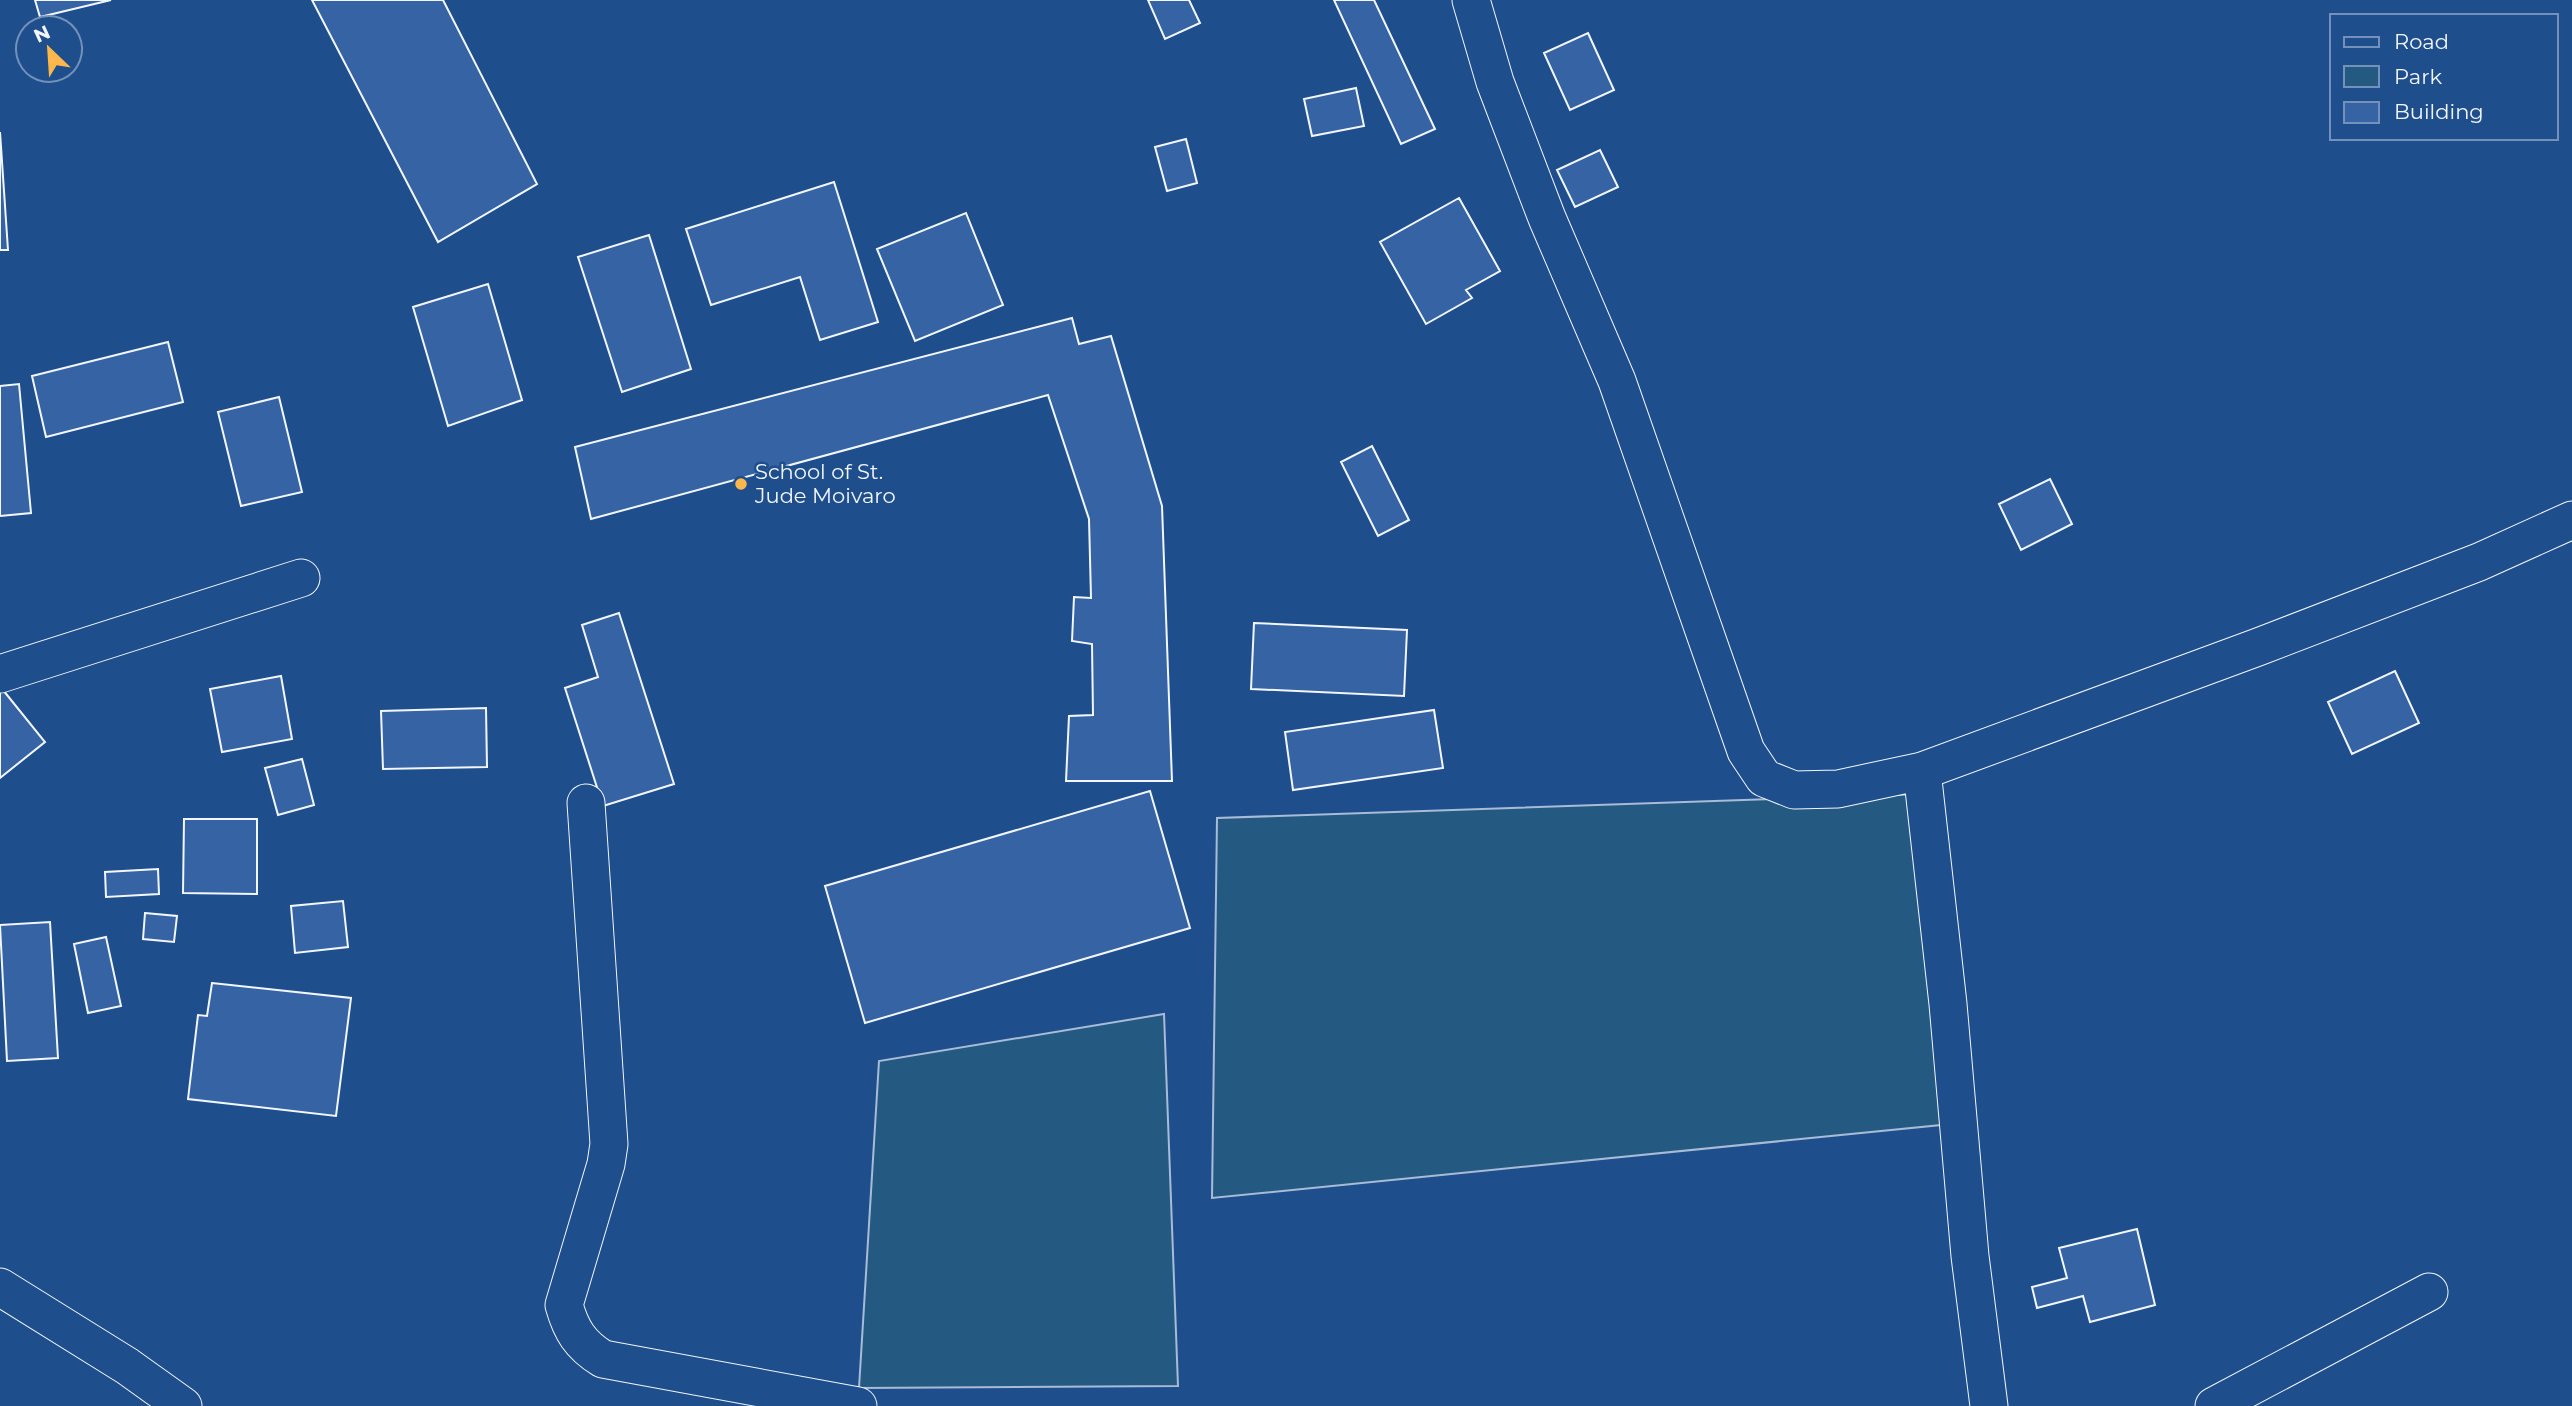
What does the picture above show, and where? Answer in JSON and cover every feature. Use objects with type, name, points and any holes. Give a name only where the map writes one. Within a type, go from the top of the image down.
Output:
[{"type":"street","points":[[1471,0],[1495,82],[1547,218],[1617,381],[1746,751],[1764,778],[1794,790],[1839,789],[1922,771],[2479,562],[2572,520]]},
{"type":"street","points":[[0,674],[301,578]]},
{"type":"street","points":[[1922,771],[1948,1004],[1970,1256],[1989,1406]]},
{"type":"street","points":[[586,803],[609,1144],[606,1164],[564,1305],[568,1320],[582,1343],[603,1359],[858,1406]]},
{"type":"street","points":[[0,1287],[127,1366],[183,1406]]},
{"type":"street","points":[[2214,1406],[2429,1292]]},
{"type":"green space","points":[[1921,794],[1971,1122],[1212,1198],[1217,818]]},
{"type":"green space","points":[[1164,1014],[1178,1386],[859,1388],[879,1061]]},
{"type":"building","points":[[35,0],[111,0],[53,14],[39,14]]},
{"type":"building","points":[[312,0],[443,0],[537,184],[438,242]]},
{"type":"building","points":[[1148,0],[1189,0],[1200,23],[1165,39]]},
{"type":"building","points":[[1334,0],[1374,0],[1435,129],[1401,144]]},
{"type":"building","points":[[1588,33],[1614,90],[1570,110],[1544,53]]},
{"type":"building","points":[[1356,88],[1364,126],[1312,136],[1304,99]]},
{"type":"building","points":[[0,132],[8,250],[0,250]]},
{"type":"building","points":[[1186,139],[1197,183],[1167,191],[1155,147]]},
{"type":"building","points":[[1600,150],[1618,187],[1575,207],[1557,170]]},
{"type":"building","points":[[834,182],[878,322],[820,340],[800,277],[711,305],[686,229]]},
{"type":"building","points":[[1459,198],[1500,271],[1466,290],[1472,298],[1426,324],[1380,242]]},
{"type":"building","points":[[966,213],[1003,305],[915,341],[877,249]]},
{"type":"building","points":[[649,235],[691,369],[622,392],[578,257]]},
{"type":"building","points":[[488,284],[522,400],[448,426],[413,307]]},
{"type":"building","points":[[1072,318],[1079,344],[1111,336],[1162,506],[1172,781],[1066,781],[1069,716],[1093,715],[1092,644],[1072,641],[1074,597],[1091,598],[1089,519],[1048,395],[591,519],[575,447]]},
{"type":"building","points":[[168,342],[183,402],[46,437],[32,376]]},
{"type":"building","points":[[19,384],[31,513],[0,516],[0,386]]},
{"type":"building","points":[[279,397],[302,492],[241,506],[218,412]]},
{"type":"building","points":[[1372,446],[1409,520],[1378,536],[1341,462]]},
{"type":"building","points":[[2050,479],[2072,524],[2021,550],[1999,504]]},
{"type":"building","points":[[619,613],[674,784],[603,806],[565,688],[598,677],[582,625]]},
{"type":"building","points":[[1254,623],[1407,630],[1404,696],[1251,689]]},
{"type":"building","points":[[2395,671],[2419,723],[2352,754],[2328,702]]},
{"type":"building","points":[[281,676],[292,739],[222,752],[210,689]]},
{"type":"building","points":[[3,690],[45,742],[0,778],[0,692]]},
{"type":"building","points":[[486,708],[487,767],[383,769],[381,711]]},
{"type":"building","points":[[1434,710],[1443,768],[1293,790],[1285,732]]},
{"type":"building","points":[[302,759],[314,805],[278,815],[265,768]]},
{"type":"building","points":[[1150,791],[1190,928],[865,1023],[825,886]]},
{"type":"building","points":[[184,819],[257,819],[257,894],[183,893]]},
{"type":"building","points":[[158,869],[159,894],[106,897],[105,872]]},
{"type":"building","points":[[343,901],[348,947],[295,953],[291,906]]},
{"type":"building","points":[[145,913],[177,916],[174,942],[143,939]]},
{"type":"building","points":[[50,922],[58,1058],[7,1061],[0,925]]},
{"type":"building","points":[[106,937],[121,1006],[88,1013],[74,944]]},
{"type":"building","points":[[212,983],[351,998],[336,1116],[188,1099],[198,1015],[207,1016]]},
{"type":"building","points":[[2137,1229],[2155,1305],[2090,1322],[2083,1296],[2037,1308],[2032,1287],[2067,1278],[2059,1248]]},
{"type":"place","name":"School of St. Jude Moivaro","points":[[741,484]]}]
